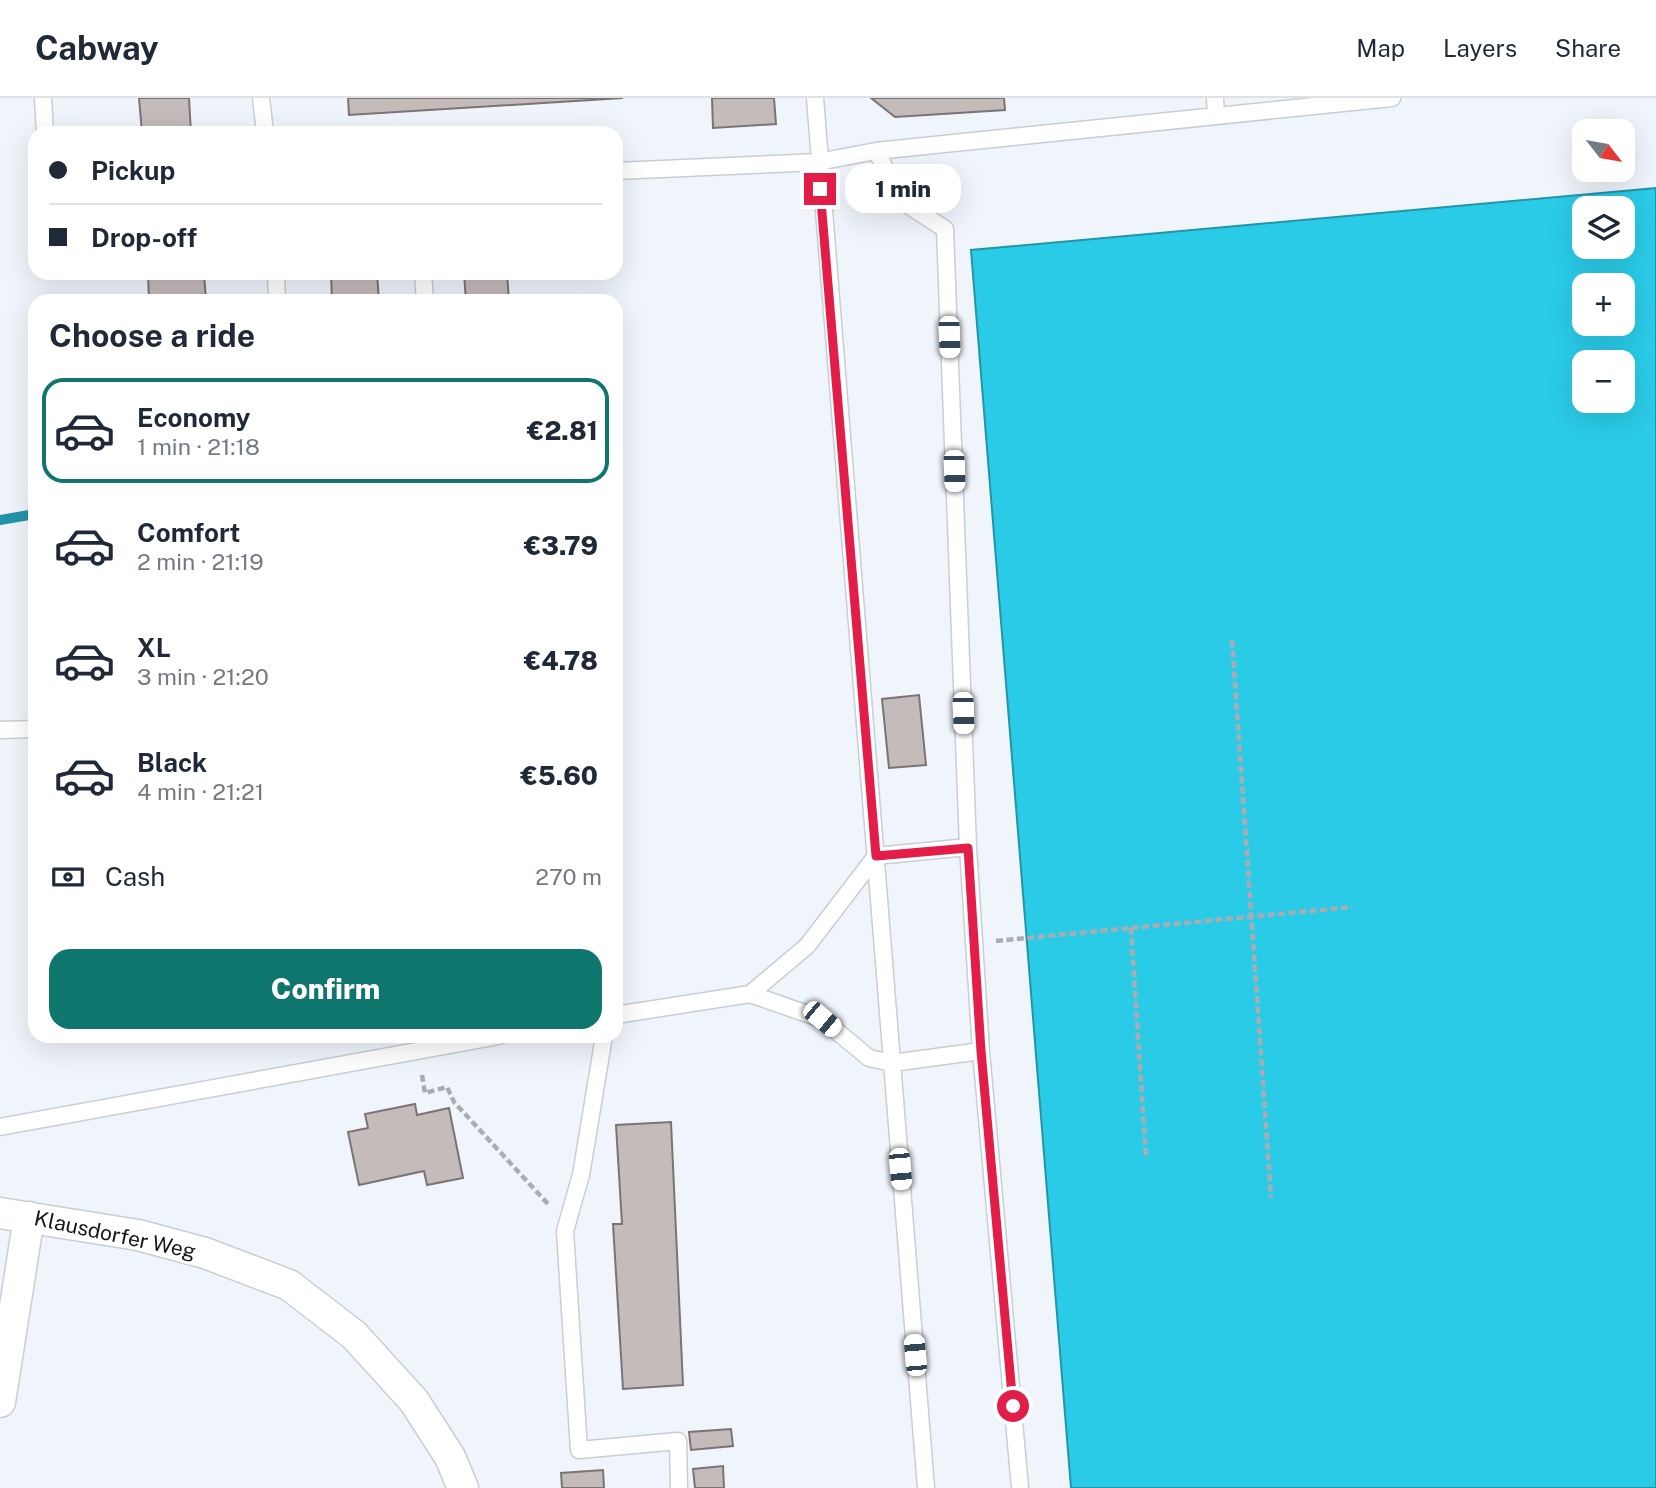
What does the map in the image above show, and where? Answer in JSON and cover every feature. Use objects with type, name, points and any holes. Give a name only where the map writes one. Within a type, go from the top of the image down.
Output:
[{"type":"street","points":[[0,1402],[15,1215]]},
{"type":"street","name":"Klausdorfer Weg","points":[[15,1215],[138,1235],[205,1253],[289,1285],[354,1335],[414,1401],[450,1457],[463,1488]]},
{"type":"lane","points":[[43,98],[45,126]]},
{"type":"lane","points":[[261,98],[264,126]]},
{"type":"lane","points":[[815,98],[818,162],[926,1488]]},
{"type":"lane","points":[[1215,98],[1216,116]]},
{"type":"lane","points":[[623,171],[818,162],[876,151],[1392,98]]},
{"type":"lane","points":[[876,151],[903,202],[945,229],[968,848],[981,1051],[1020,1488]]},
{"type":"lane","points":[[0,730],[28,729]]},
{"type":"lane","points":[[750,994],[807,946],[876,856],[968,848]]},
{"type":"lane","points":[[623,1014],[750,994],[822,1019],[869,1058],[892,1063],[981,1051]]},
{"type":"lane","points":[[0,1127],[461,1043]]},
{"type":"lane","points":[[603,1043],[581,1175],[565,1231],[579,1450],[678,1441],[679,1488]]},
{"type":"path","points":[[1232,640],[1249,915],[1271,1198]]},
{"type":"path","points":[[974,944],[1027,935],[1352,907]]},
{"type":"path","points":[[1131,928],[1146,1159]]},
{"type":"path","points":[[417,1051],[425,1093],[447,1087],[454,1102],[555,1212],[565,1231]]},
{"type":"water","points":[[1656,188],[1656,1488],[1071,1488],[971,250]]},
{"type":"building","points":[[139,98],[189,98],[191,126],[141,126]]},
{"type":"building","points":[[348,98],[623,98],[349,115]]},
{"type":"building","points":[[712,98],[774,98],[776,124],[713,128]]},
{"type":"building","points":[[871,98],[1004,98],[1005,110],[895,117]]},
{"type":"building","points":[[148,280],[204,280],[206,294],[149,294]]},
{"type":"building","points":[[331,280],[378,280],[378,294],[332,294]]},
{"type":"building","points":[[464,280],[508,280],[508,294],[466,294]]},
{"type":"building","points":[[919,695],[926,765],[889,768],[882,699]]},
{"type":"building","points":[[415,1104],[417,1115],[449,1108],[463,1178],[427,1185],[424,1171],[359,1185],[348,1132],[368,1128],[365,1114]]},
{"type":"building","points":[[671,1122],[683,1385],[623,1389],[613,1224],[622,1224],[616,1125]]},
{"type":"building","points":[[731,1429],[733,1446],[691,1450],[689,1432]]},
{"type":"building","points":[[723,1466],[724,1488],[695,1488],[693,1469]]},
{"type":"building","points":[[603,1470],[604,1488],[562,1488],[561,1473]]},
{"type":"waterway","points":[[0,520],[28,515]]},
{"type":"route","points":[[820,189],[876,856],[968,848],[981,1051],[1013,1406]]}]
